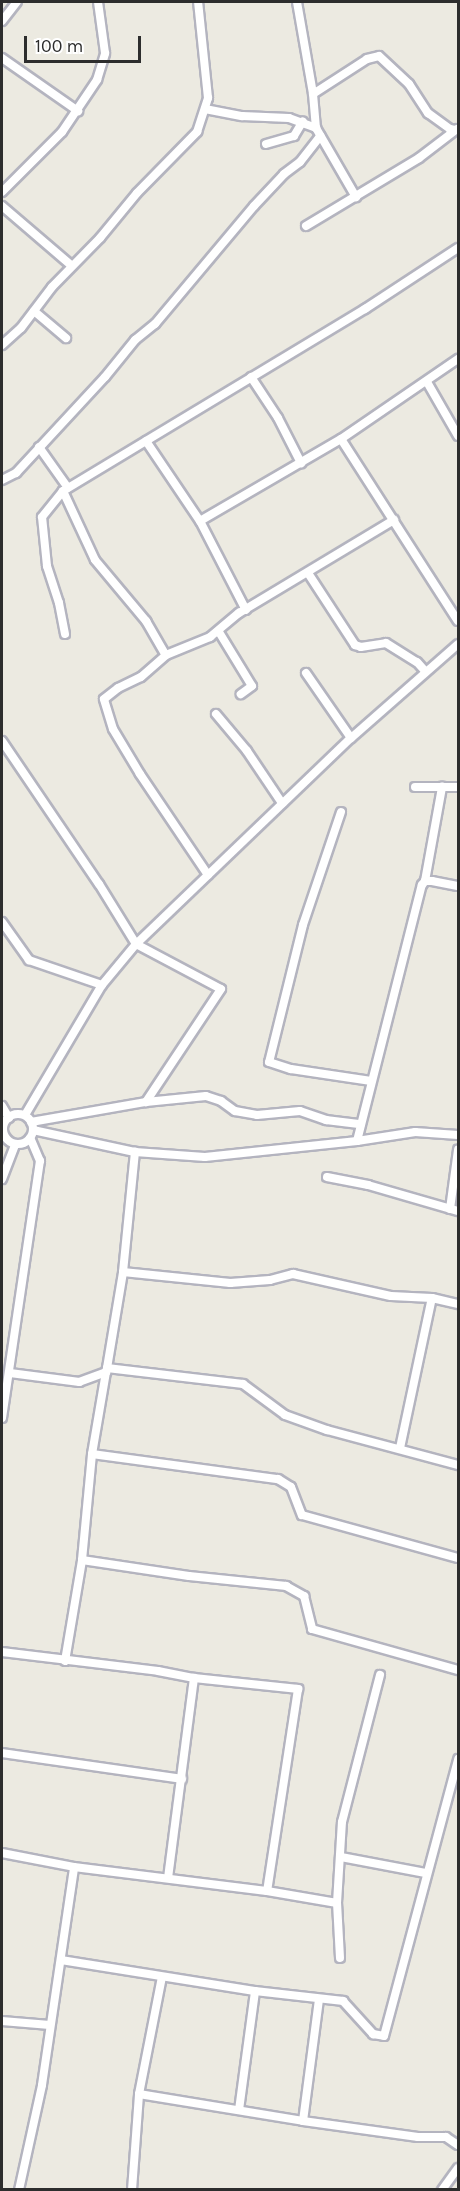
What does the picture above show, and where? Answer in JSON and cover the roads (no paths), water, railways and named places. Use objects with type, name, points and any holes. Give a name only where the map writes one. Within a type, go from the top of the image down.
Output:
[{"type":"street","points":[[2,21],[17,2]]},
{"type":"street","points":[[2,192],[62,132],[78,111],[103,67],[105,52],[98,2]]},
{"type":"street","points":[[2,345],[100,238],[137,193],[197,132],[205,109],[208,84],[198,2]]},
{"type":"street","points":[[297,2],[318,132],[356,197]]},
{"type":"street","points":[[313,94],[368,58],[379,56],[409,84],[428,113],[450,129],[457,129]]},
{"type":"street","points":[[2,58],[78,111]]},
{"type":"street","points":[[205,109],[242,116],[273,116],[303,121],[318,132]]},
{"type":"street","points":[[266,144],[294,136],[303,121]]},
{"type":"street","points":[[306,226],[419,158],[457,129]]},
{"type":"street","points":[[2,480],[12,477],[119,362],[135,340],[155,324],[174,299],[188,288],[254,206],[284,174],[300,162],[318,132]]},
{"type":"street","points":[[2,206],[72,266]]},
{"type":"street","points":[[65,634],[59,603],[46,567],[42,517],[66,490],[365,309],[459,249]]},
{"type":"street","points":[[34,311],[66,338]]},
{"type":"street","points":[[200,521],[341,439],[459,359]]},
{"type":"street","points":[[250,377],[278,418],[301,462]]},
{"type":"street","points":[[427,382],[459,435]]},
{"type":"street","points":[[341,439],[459,621]]},
{"type":"street","points":[[146,441],[200,521],[246,609]]},
{"type":"street","points":[[39,447],[66,490],[95,560],[146,621],[166,655]]},
{"type":"street","points":[[208,875],[140,774],[113,729],[104,699],[118,688],[141,676],[166,655],[219,632],[246,609],[394,520]]},
{"type":"street","points":[[308,573],[355,645],[361,647],[386,642],[417,662],[426,672]]},
{"type":"street","points":[[219,632],[252,686],[241,694]]},
{"type":"street","points":[[2,1106],[5,1122],[3,1133],[8,1141],[24,1144],[30,1126],[102,985],[136,944],[351,738],[459,644]]},
{"type":"street","points":[[306,673],[351,738]]},
{"type":"street","points":[[216,714],[247,751],[282,803]]},
{"type":"street","points":[[3,747],[99,884],[136,944],[221,989],[146,1102]]},
{"type":"street","points":[[415,787],[459,787]]},
{"type":"street","points":[[357,1141],[370,1081],[425,881],[442,787]]},
{"type":"street","points":[[341,812],[303,925],[269,1062],[291,1069],[370,1081]]},
{"type":"street","points":[[425,881],[459,886]]},
{"type":"street","points":[[2,922],[29,960],[102,985]]},
{"type":"street","points":[[30,1126],[146,1102],[206,1096],[221,1101],[235,1111],[256,1115],[300,1111],[326,1120],[361,1124]]},
{"type":"street","points":[[5,1122],[135,1152],[205,1157],[357,1141],[415,1132],[459,1135]]},
{"type":"street","points":[[2,1418],[40,1161],[30,1126]]},
{"type":"street","points":[[2,1179],[15,1144]]},
{"type":"street","points":[[327,1177],[368,1185],[454,1210],[459,1150]]},
{"type":"street","points":[[65,1660],[82,1560],[92,1454],[123,1272],[135,1152]]},
{"type":"street","points":[[123,1272],[230,1282],[270,1280],[293,1274],[390,1296],[432,1298],[459,1304]]},
{"type":"street","points":[[400,1448],[432,1298]]},
{"type":"street","points":[[10,1373],[79,1382],[107,1370],[243,1384],[285,1414],[327,1430],[459,1465]]},
{"type":"street","points":[[92,1454],[278,1479],[291,1487],[302,1515],[459,1558]]},
{"type":"street","points":[[82,1560],[189,1576],[286,1586],[304,1596],[312,1629],[459,1670]]},
{"type":"street","points":[[2,1652],[194,1678],[298,1689],[267,1891]]},
{"type":"street","points":[[340,1958],[336,1903],[342,1857],[342,1822],[380,1675]]},
{"type":"street","points":[[168,1878],[194,1678]]},
{"type":"street","points":[[2,1753],[182,1779]]},
{"type":"street","points":[[61,1960],[255,1991],[343,2001],[373,2034],[384,2036],[426,1873],[455,1785],[459,1759]]},
{"type":"street","points":[[2,1852],[74,1867],[267,1891],[336,1903]]},
{"type":"street","points":[[342,1857],[426,1873]]},
{"type":"street","points":[[19,2190],[42,2085],[74,1867]]},
{"type":"street","points":[[132,2190],[139,2094],[162,1977]]},
{"type":"street","points":[[239,2110],[255,1991]]},
{"type":"street","points":[[303,2121],[319,1999]]},
{"type":"street","points":[[2,2020],[50,2025]]},
{"type":"street","points":[[139,2094],[303,2121],[418,2137],[446,2137],[459,2145]]},
{"type":"street","points":[[442,2190],[459,2168]]}]
